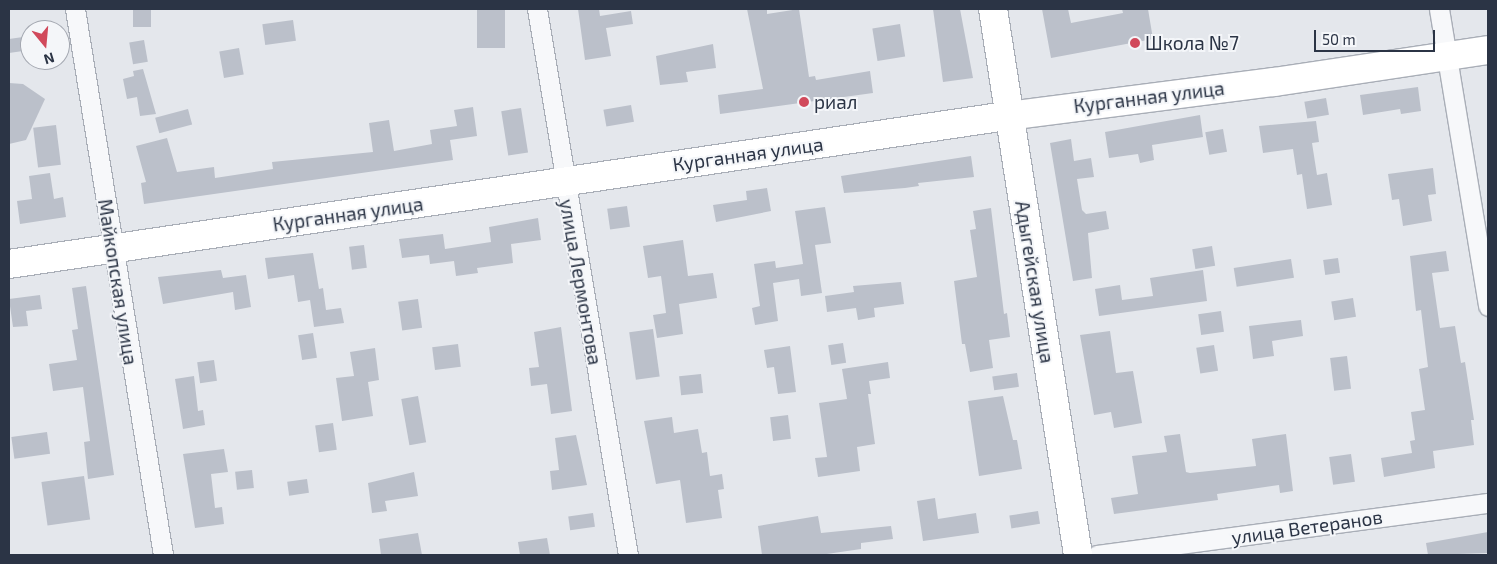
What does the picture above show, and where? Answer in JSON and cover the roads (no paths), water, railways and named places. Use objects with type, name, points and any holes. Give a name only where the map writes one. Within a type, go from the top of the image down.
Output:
[{"type":"street","name":"Майкопская улица","points":[[75,9],[112,249],[163,555]]},
{"type":"street","name":"улица Лермонтова","points":[[537,9],[564,182],[628,555]]},
{"type":"street","name":"Адыгейская улица","points":[[993,9],[1007,116],[1078,555]]},
{"type":"street","points":[[1438,9],[1488,306]]},
{"type":"street","name":"Курганная улица","points":[[9,264],[1007,116],[1488,50]]},
{"type":"street","name":"улица Ветеранов","points":[[1097,555],[1488,503]]},
{"type":"place","name":"Школа №7","points":[[1135,43]]},
{"type":"place","name":"риал","points":[[804,102]]}]
